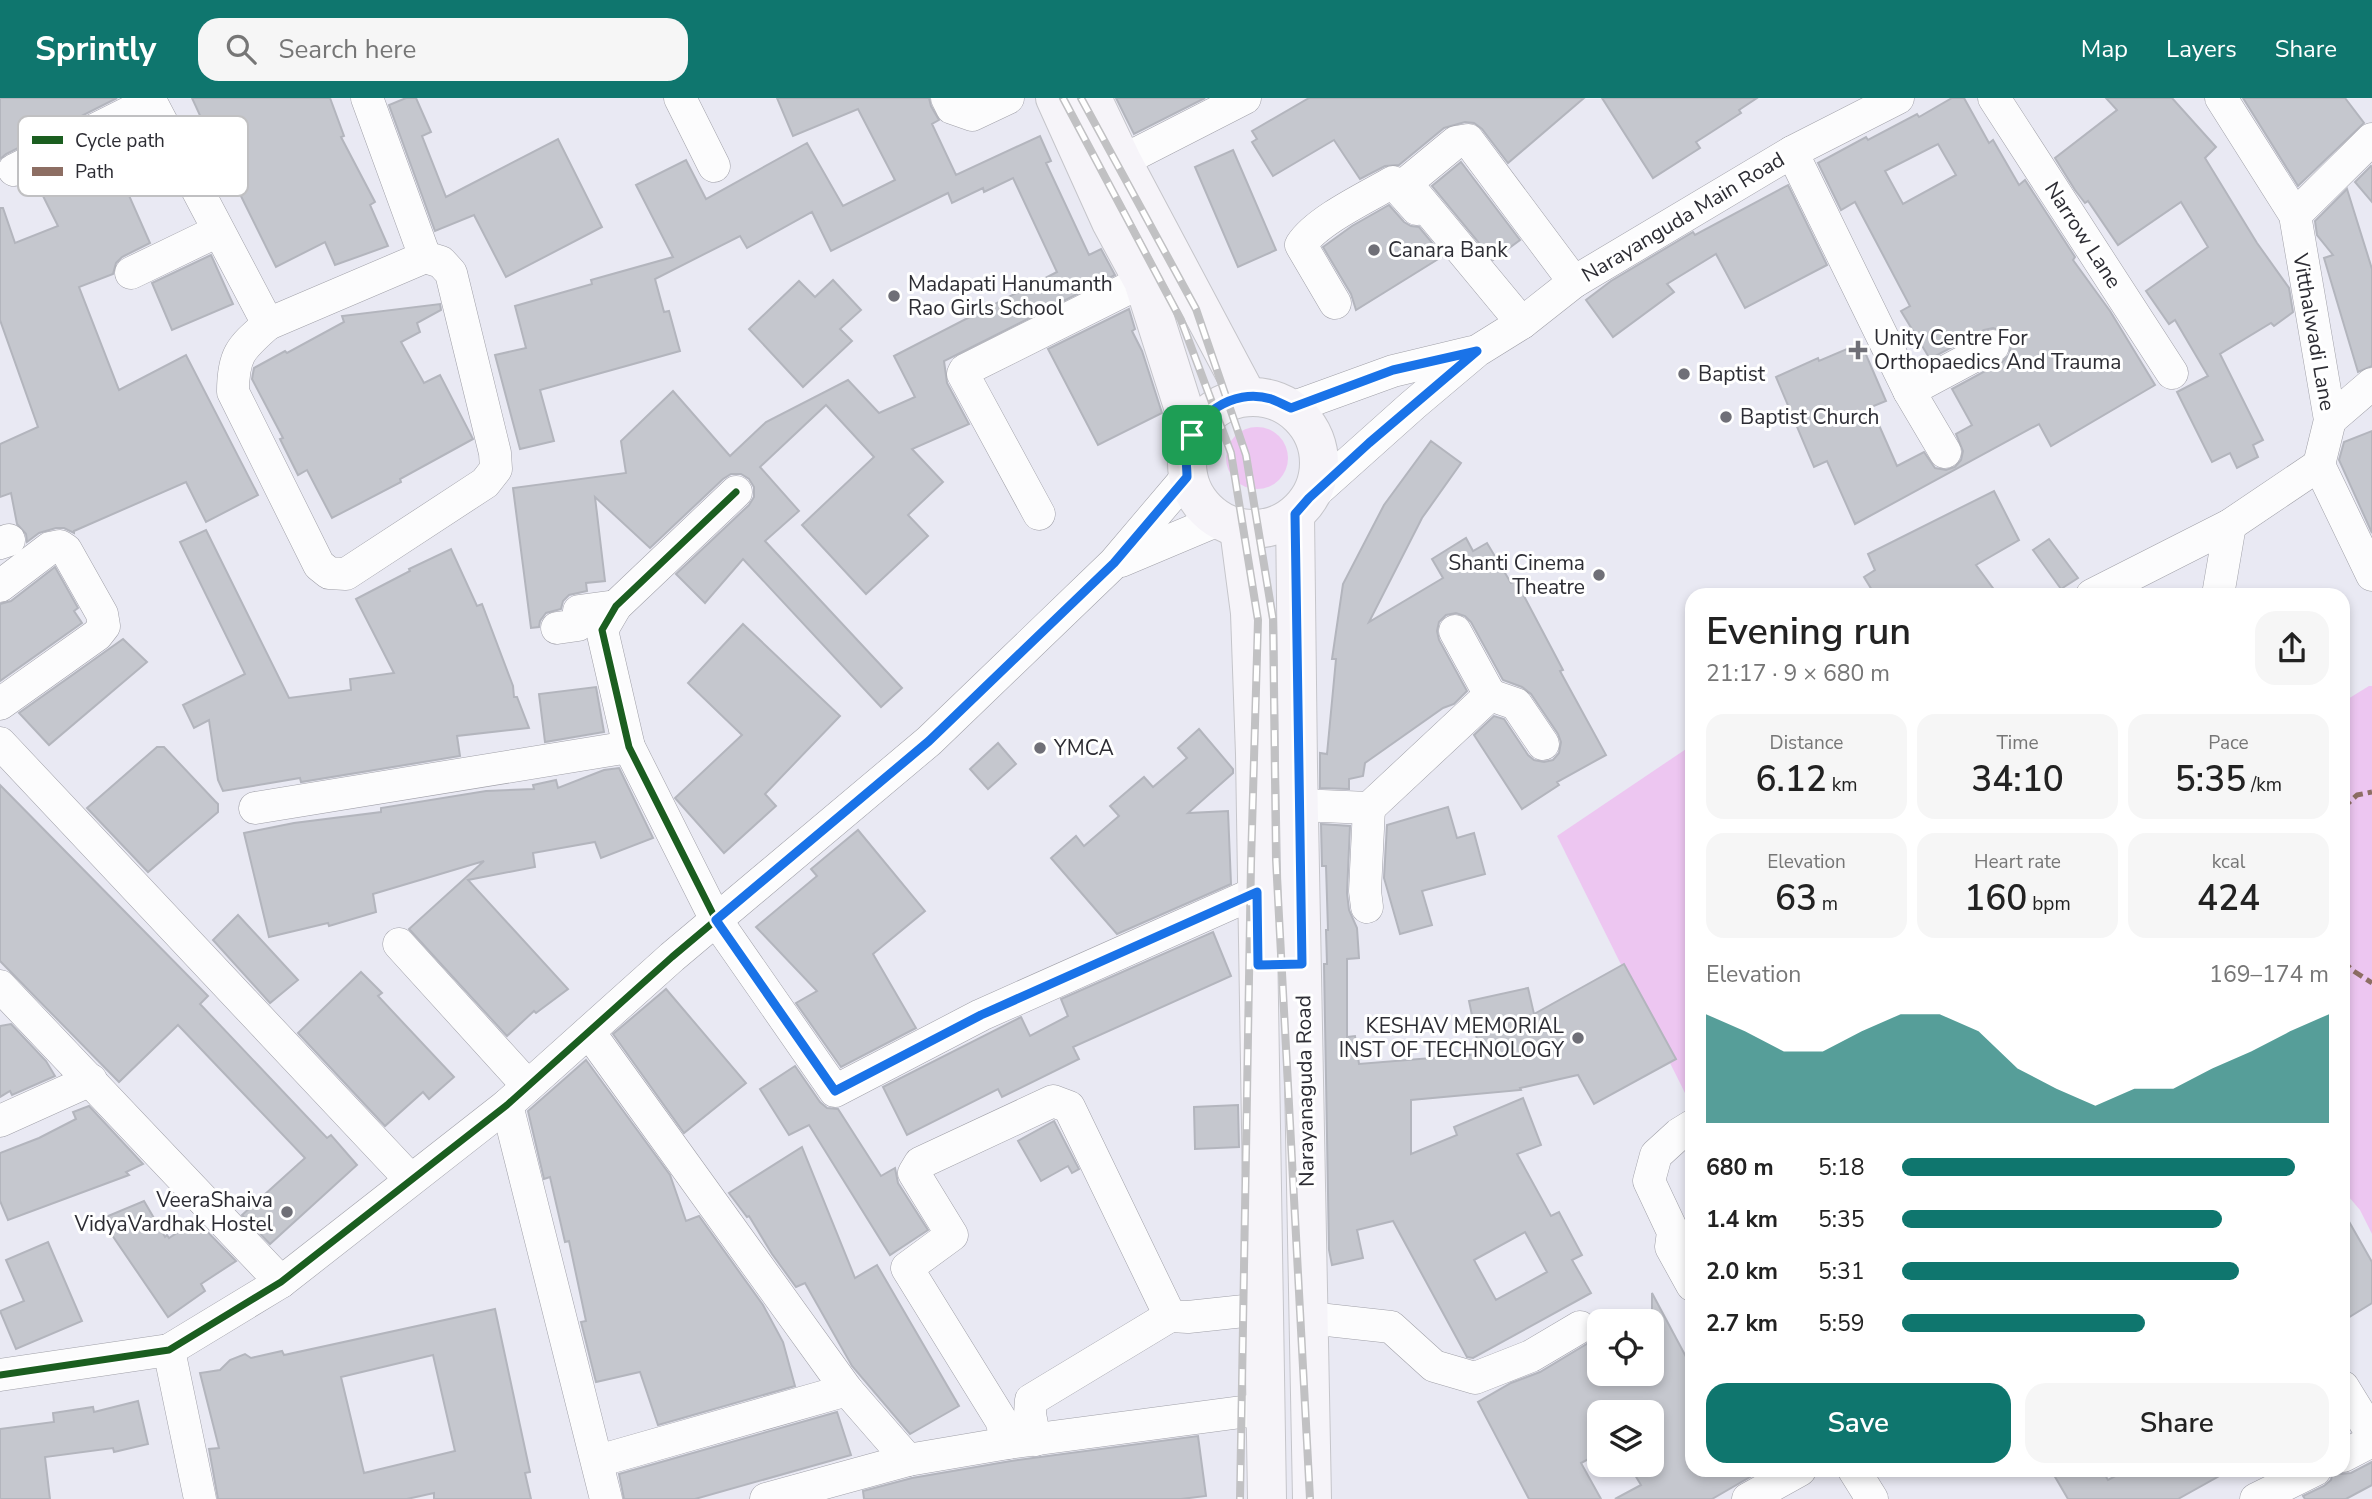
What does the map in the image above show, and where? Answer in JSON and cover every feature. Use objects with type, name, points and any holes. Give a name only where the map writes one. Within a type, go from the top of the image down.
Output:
[{"type":"main road","points":[[1055,98],[1111,222],[1143,281],[1192,435]]},
{"type":"main road","points":[[1092,98],[1122,161],[1247,396]]},
{"type":"main road","points":[[1247,396],[1270,398],[1291,408],[1306,422],[1316,439],[1320,459],[1317,480],[1302,506],[1278,525],[1258,530],[1228,525],[1197,501],[1187,477],[1186,455],[1192,435],[1205,416],[1224,402],[1247,396]]},
{"type":"main road","name":"Narayanaguda Road","points":[[1302,506],[1298,805],[1312,1499]]},
{"type":"main road","points":[[1228,525],[1250,613],[1267,1499]]},
{"type":"main road","points":[[1258,965],[1302,964]]},
{"type":"street","points":[[367,98],[425,257]]},
{"type":"street","points":[[680,98],[714,166]]},
{"type":"street","points":[[947,98],[952,108],[972,115],[1007,98]]},
{"type":"street","points":[[1122,161],[1245,98]]},
{"type":"street","name":"Narayanguda Main Road","points":[[1302,506],[1413,405],[1574,282],[1792,152],[1898,98]]},
{"type":"street","name":"Narrow Lane","points":[[1994,98],[2172,373]]},
{"type":"street","name":"Vitthalwadi Lane","points":[[2221,98],[2295,215],[2330,420],[2319,465]]},
{"type":"street","points":[[119,116],[150,100],[158,116]]},
{"type":"street","points":[[2295,215],[2372,139]]},
{"type":"street","points":[[1500,336],[1411,189],[1410,180],[1456,142],[1468,140],[1574,282]]},
{"type":"street","points":[[1792,152],[1909,391],[1945,452]]},
{"type":"street","points":[[14,170],[18,168]]},
{"type":"street","points":[[1335,303],[1301,245],[1306,237],[1321,225],[1393,182],[1412,201],[1500,336]]},
{"type":"street","points":[[200,196],[268,324]]},
{"type":"street","points":[[131,273],[218,231]]},
{"type":"street","points":[[425,257],[441,262],[451,273],[495,453],[496,469],[485,483],[346,574],[329,573],[318,565],[233,392],[233,369],[243,347],[268,324],[425,257]]},
{"type":"street","points":[[1039,514],[963,373],[1143,281]]},
{"type":"street","name":"Narayanguda Main Road","points":[[1291,408],[1393,370],[1500,336]]},
{"type":"street","points":[[1909,391],[1993,346]]},
{"type":"street","points":[[2330,420],[2372,384]]},
{"type":"street","points":[[2106,588],[2230,525],[2319,465],[2372,575]]},
{"type":"street","points":[[0,1375],[169,1350],[281,1282],[517,1095],[716,920],[929,741],[1114,563],[1187,477]]},
{"type":"street","points":[[736,492],[616,606],[602,630],[628,747],[716,920],[835,1091],[981,1015],[1257,892]]},
{"type":"street","points":[[1114,563],[1228,525]]},
{"type":"street","points":[[2219,588],[2230,525]]},
{"type":"street","points":[[0,586],[50,548],[60,546],[65,550],[102,614],[104,626],[97,635],[0,704]]},
{"type":"street","points":[[557,628],[578,625],[579,611],[616,606]]},
{"type":"street","points":[[1455,631],[1490,695],[1516,704],[1543,744]]},
{"type":"street","points":[[1367,907],[1365,891],[1368,808],[1490,695]]},
{"type":"street","points":[[255,808],[628,747]]},
{"type":"street","points":[[7,762],[410,1179]]},
{"type":"street","points":[[1298,805],[1368,808]]},
{"type":"street","points":[[399,944],[517,1095],[606,1499]]},
{"type":"street","points":[[0,986],[281,1282]]},
{"type":"street","points":[[589,1032],[846,1390],[908,1460]]},
{"type":"street","points":[[0,1121],[90,1080]]},
{"type":"street","points":[[1021,1441],[1001,1420],[907,1268],[952,1235],[914,1173],[920,1163],[1053,1101],[1069,1107],[1170,1316]]},
{"type":"street","points":[[1685,1130],[1656,1156],[1649,1181],[1673,1232],[1671,1247],[1685,1272]]},
{"type":"street","points":[[1021,1441],[1031,1401],[1170,1316],[1188,1317],[1263,1308]]},
{"type":"street","points":[[1309,1318],[1391,1327],[1434,1366],[1475,1378],[1531,1356],[1580,1327]]},
{"type":"street","points":[[169,1350],[200,1499]]},
{"type":"street","points":[[597,1461],[846,1390]]},
{"type":"street","points":[[2350,1398],[2372,1434]]},
{"type":"street","points":[[766,1499],[908,1460],[1021,1441],[1264,1409]]},
{"type":"street","points":[[2350,1452],[2372,1441]]},
{"type":"street","points":[[1748,1499],[1786,1477]]},
{"type":"street","points":[[1858,1477],[1872,1499]]},
{"type":"street","points":[[2256,1499],[2301,1477]]},
{"type":"shaded area","points":[[1251,427],[1263,427],[1279,436],[1286,446],[1286,470],[1279,480],[1263,489],[1251,489],[1240,484],[1231,475],[1226,464],[1226,452],[1231,441],[1240,432]]},
{"type":"shaded area","points":[[2372,686],[2372,1234],[2360,1210],[2350,1198],[2350,698]]},
{"type":"shaded area","points":[[1685,750],[1685,1093],[1557,836]]},
{"type":"building","points":[[0,98],[117,98],[81,116],[18,116],[18,148],[0,159]]},
{"type":"building","points":[[192,98],[330,98],[344,136],[341,137],[375,202],[370,205],[388,246],[335,265],[325,242],[276,267],[241,196],[248,196],[248,116],[200,116]]},
{"type":"building","points":[[406,98],[416,98],[431,132],[422,136],[446,197],[558,139],[602,227],[506,277],[474,215],[435,231],[389,105]]},
{"type":"building","points":[[777,98],[929,98],[939,120],[932,124],[956,175],[1040,136],[1051,161],[1046,163],[1089,255],[1101,249],[1115,275],[944,361],[947,383],[969,424],[912,449],[943,482],[908,515],[928,536],[866,594],[802,525],[874,457],[826,405],[760,467],[799,511],[765,541],[902,688],[881,707],[743,559],[705,603],[676,574],[749,505],[754,497],[754,487],[749,479],[741,474],[731,474],[723,479],[650,548],[595,497],[605,581],[586,583],[587,591],[569,595],[563,601],[561,609],[546,613],[539,627],[531,628],[513,488],[626,473],[621,441],[673,391],[730,456],[766,422],[848,380],[879,413],[915,397],[894,356],[1057,272],[1013,178],[984,192],[983,188],[952,203],[948,193],[831,251],[812,212],[747,248],[740,236],[655,279],[664,312],[669,311],[680,351],[540,390],[554,441],[520,449],[495,355],[526,348],[515,306],[592,284],[591,280],[673,257],[636,185],[686,160],[706,199],[807,143],[843,206],[895,180],[858,109],[793,136]]},
{"type":"building","points":[[1116,98],[1205,98],[1134,134]]},
{"type":"building","points":[[1309,98],[1584,98],[1508,163],[1482,129],[1474,123],[1465,122],[1444,128],[1399,165],[1385,166],[1360,179],[1334,140],[1273,176],[1252,142],[1257,139],[1252,131]]},
{"type":"building","points":[[1602,98],[1757,98],[1739,110],[1741,113],[1696,142],[1700,148],[1653,178]]},
{"type":"building","points":[[1952,98],[1964,98],[1989,143],[1993,140],[2019,185],[2025,180],[2075,257],[2073,260],[2110,311],[2155,385],[2051,446],[2039,424],[1855,524],[1827,461],[1814,467],[1776,377],[1861,343],[1886,401],[1871,407],[1897,466],[1924,452],[1935,468],[1946,470],[1955,467],[1961,460],[1963,451],[1956,434],[1972,425],[1952,389],[2002,362],[2009,355],[2011,346],[2003,331],[1993,328],[1984,330],[1930,359],[1901,311],[1910,306],[1855,202],[1841,210],[1818,163],[1866,137],[1868,140],[1917,114],[1919,117]],"holes":[[[1938,144],[1956,175],[1903,204],[1885,171]]]},
{"type":"building","points":[[2106,98],[2172,98],[2216,147],[2205,158],[2257,243],[2289,288],[2293,312],[2274,326],[2271,323],[2220,354],[2263,440],[2253,445],[2258,457],[2237,468],[2230,453],[2212,462],[2177,392],[2208,376],[2175,320],[2169,324],[2146,291],[2208,247],[2181,202],[2118,245],[2088,201],[2085,203],[2075,190],[2055,158],[2117,110]]},
{"type":"building","points":[[2243,98],[2345,98],[2364,123],[2298,186]]},
{"type":"building","points":[[1233,150],[1276,250],[1238,267],[1195,167]]},
{"type":"building","points":[[1461,162],[1520,240],[1493,260],[1432,186]]},
{"type":"building","points":[[2372,167],[2372,202],[2355,182]]},
{"type":"building","points":[[1788,185],[1827,265],[1745,308],[1716,254],[1667,284],[1674,292],[1613,337],[1586,300],[1611,281],[1693,232],[1695,235]]},
{"type":"building","points":[[2347,189],[2372,269],[2372,366],[2358,372],[2324,258],[2333,255],[2317,235],[2315,221]]},
{"type":"building","points":[[43,196],[129,196],[150,243],[122,257],[116,263],[113,274],[79,287],[119,390],[186,355],[258,495],[206,522],[186,482],[74,533],[64,528],[56,528],[39,533],[27,542],[26,534],[17,524],[11,493],[0,497],[0,444],[38,427],[0,320],[0,208],[3,208],[15,243],[58,226]]},
{"type":"building","name":"Canara Bank","points":[[1389,205],[1404,222],[1419,227],[1443,256],[1356,310],[1351,294],[1323,247],[1352,226]]},
{"type":"building","points":[[211,255],[233,304],[172,330],[152,283]]},
{"type":"building","points":[[833,280],[861,310],[840,329],[852,341],[803,387],[749,329],[799,281],[815,297]]},
{"type":"building","points":[[440,304],[441,310],[417,323],[420,332],[401,342],[424,383],[440,375],[473,439],[400,479],[401,482],[332,518],[307,470],[298,475],[280,439],[283,438],[252,379],[254,368],[344,322],[342,316]]},
{"type":"building","points":[[1129,309],[1135,329],[1132,331],[1142,351],[1162,413],[1098,445],[1048,349]]},
{"type":"building","points":[[2372,431],[2372,533],[2339,460],[2344,442]]},
{"type":"building","points":[[1431,441],[1461,463],[1422,518],[1369,622],[1443,578],[1432,559],[1466,538],[1473,551],[1487,543],[1511,583],[1516,581],[1563,670],[1560,671],[1606,755],[1557,782],[1559,785],[1522,809],[1474,735],[1494,716],[1504,719],[1528,755],[1534,760],[1544,762],[1553,760],[1559,753],[1561,742],[1531,694],[1522,687],[1503,680],[1471,622],[1456,613],[1446,615],[1439,622],[1437,631],[1439,640],[1467,691],[1454,704],[1443,708],[1365,763],[1363,776],[1349,779],[1349,789],[1320,788],[1320,753],[1327,754],[1336,659],[1332,659],[1343,584],[1384,505]]},
{"type":"building","points":[[1994,491],[2019,540],[1976,565],[1993,588],[1871,588],[1864,577],[1875,570],[1868,554]]},
{"type":"building","points":[[206,530],[289,698],[351,690],[350,679],[394,673],[356,599],[451,549],[477,606],[482,604],[513,686],[514,697],[517,697],[529,728],[457,736],[460,756],[301,782],[300,778],[223,791],[218,780],[209,720],[194,728],[183,705],[245,674],[180,542]]},
{"type":"building","points":[[2049,539],[2078,578],[2060,588],[2033,550]]},
{"type":"building","points":[[55,567],[78,608],[74,611],[82,623],[0,681],[0,604],[11,601]]},
{"type":"building","points":[[743,624],[840,716],[765,794],[776,806],[724,853],[675,798],[742,735],[688,683]]},
{"type":"building","points":[[123,639],[147,662],[49,745],[19,713]]},
{"type":"building","points":[[596,687],[604,732],[545,742],[539,694]]},
{"type":"building","points":[[1199,729],[1233,769],[1233,773],[1188,813],[1228,811],[1231,884],[1117,934],[1051,858],[1076,836],[1084,846],[1119,816],[1110,806],[1144,777],[1153,787],[1187,758],[1178,748]]},
{"type":"building","points":[[998,743],[1016,764],[988,789],[970,769]]},
{"type":"building","points":[[157,747],[164,747],[218,804],[218,812],[148,872],[87,808]]},
{"type":"building","points":[[619,768],[653,838],[601,858],[595,842],[533,853],[535,867],[468,880],[568,989],[536,1013],[534,1011],[507,1036],[409,929],[484,861],[373,894],[376,912],[329,926],[328,923],[269,937],[244,833],[294,823],[381,812],[381,808],[486,791],[534,789],[533,785],[556,780],[558,788],[604,770]]},
{"type":"building","points":[[0,785],[208,996],[200,1004],[327,1138],[331,1135],[357,1165],[270,1244],[242,1215],[305,1158],[178,1025],[119,1082],[0,961]]},
{"type":"building","points":[[1448,807],[1457,838],[1474,833],[1485,874],[1422,891],[1432,925],[1400,934],[1384,878],[1387,825]]},
{"type":"building","points":[[1321,824],[1350,826],[1347,893],[1349,910],[1357,928],[1359,958],[1347,959],[1347,1037],[1355,1036],[1359,1064],[1480,1054],[1469,1001],[1528,988],[1534,1014],[1624,964],[1676,1059],[1594,1104],[1578,1075],[1520,1088],[1521,1090],[1411,1100],[1411,1154],[1457,1135],[1454,1127],[1523,1098],[1541,1145],[1517,1154],[1551,1216],[1559,1212],[1582,1255],[1572,1260],[1591,1293],[1473,1358],[1467,1357],[1393,1221],[1357,1230],[1363,1258],[1332,1265],[1329,1250],[1324,964],[1327,964],[1328,930],[1326,866],[1322,866]],"holes":[[[1525,1232],[1547,1272],[1496,1300],[1474,1260]]]},
{"type":"building","points":[[858,830],[925,911],[873,954],[916,1028],[841,1067],[796,1003],[817,991],[756,927],[817,876],[811,869]]},
{"type":"building","points":[[238,915],[298,980],[270,1003],[213,940]]},
{"type":"building","points":[[1213,932],[1231,976],[1073,1047],[1079,1059],[1002,1097],[998,1089],[907,1135],[883,1087],[1021,1017],[1030,1036],[1068,1016],[1061,999]]},
{"type":"building","points":[[361,972],[382,993],[378,996],[454,1077],[429,1099],[423,1092],[385,1126],[298,1033]]},
{"type":"building","points":[[666,989],[746,1083],[684,1133],[613,1034]]},
{"type":"building","points":[[11,1024],[46,1061],[55,1076],[12,1095],[10,1091],[0,1097],[0,1026]]},
{"type":"building","points":[[586,1060],[670,1175],[686,1221],[699,1216],[763,1305],[783,1342],[795,1386],[658,1425],[640,1372],[596,1382],[581,1322],[586,1321],[569,1241],[565,1242],[550,1177],[544,1179],[528,1111]]},
{"type":"building","points":[[795,1066],[820,1102],[827,1108],[838,1109],[881,1176],[895,1168],[898,1183],[928,1230],[890,1255],[809,1125],[789,1135],[760,1089]]},
{"type":"building","points":[[1238,1105],[1239,1147],[1195,1149],[1194,1107]]},
{"type":"building","points":[[89,1106],[143,1164],[126,1172],[129,1175],[8,1220],[0,1201],[0,1153],[39,1138],[76,1119],[73,1112]]},
{"type":"building","points":[[1054,1121],[1079,1169],[1072,1173],[1068,1166],[1041,1181],[1018,1141]]},
{"type":"building","points":[[802,1147],[855,1278],[877,1265],[959,1406],[910,1434],[852,1366],[805,1283],[796,1287],[749,1216],[747,1217],[729,1193]]},
{"type":"building","points":[[144,1201],[165,1237],[167,1235],[169,1238],[196,1220],[236,1261],[201,1284],[205,1291],[168,1317],[101,1219]]},
{"type":"building","points":[[2350,1223],[2372,1262],[2372,1303],[2350,1317]]},
{"type":"building","points":[[48,1242],[82,1321],[16,1349],[0,1311],[24,1301],[6,1260]]},
{"type":"building","points":[[1652,1293],[1661,1309],[1652,1309]]},
{"type":"building","points":[[495,1309],[530,1472],[525,1473],[531,1499],[434,1499],[434,1493],[407,1499],[218,1499],[209,1449],[219,1448],[200,1373],[220,1370],[230,1360],[245,1354],[251,1358],[282,1351],[284,1355]],"holes":[[[433,1355],[455,1451],[364,1473],[341,1377]]]},
{"type":"building","points":[[1664,1316],[1685,1355],[1685,1477],[1750,1477],[1712,1499],[1615,1499],[1641,1485],[1636,1477],[1664,1477],[1664,1400],[1587,1400],[1587,1460],[1581,1463],[1601,1499],[1529,1499],[1478,1402],[1511,1383],[1540,1372],[1587,1344],[1587,1386],[1664,1386]]},
{"type":"building","points":[[138,1401],[148,1444],[114,1452],[113,1448],[45,1457],[50,1499],[0,1499],[0,1429],[54,1422],[53,1413],[93,1407],[94,1412]]},
{"type":"building","points":[[837,1412],[851,1455],[695,1499],[624,1499],[619,1474]]},
{"type":"building","points":[[1198,1436],[1206,1496],[1181,1499],[864,1499],[863,1491],[912,1478],[1011,1461]]},
{"type":"building","points":[[2372,1462],[2372,1485],[2346,1499],[2305,1499],[2303,1496],[2324,1486],[2332,1477],[2350,1477],[2351,1473]]},
{"type":"building","points":[[2055,1477],[2106,1477],[2108,1480],[2114,1477],[2217,1477],[2178,1499],[2068,1499]]},
{"type":"railway","points":[[1063,98],[1181,320],[1231,453],[1258,620],[1240,1499]]},
{"type":"railway","points":[[1081,98],[1196,309],[1246,455],[1273,619],[1276,860],[1310,1499]]},
{"type":"marked path","points":[[2350,802],[2357,795],[2372,792]]},
{"type":"marked path","points":[[2350,968],[2372,983]]},
{"type":"cycle path","points":[[0,1375],[169,1350],[281,1282],[507,1105],[672,957],[929,741],[1114,563],[1187,477]]},
{"type":"cycle path","points":[[736,492],[616,606],[602,630],[629,747],[716,920],[835,1091],[981,1015],[1257,892]]},
{"type":"place","name":"Canara Bank","points":[[1374,250]]},
{"type":"place","name":"Madapati Hanumanth Rao Girls School","points":[[894,296]]},
{"type":"place","name":"Unity Centre For Orthopaedics And Trauma","points":[[1858,350]]},
{"type":"place","name":"Baptist","points":[[1684,374]]},
{"type":"place","name":"Baptist Church","points":[[1726,417]]},
{"type":"place","name":"Shanti Cinema Theatre","points":[[1599,575]]},
{"type":"place","name":"YMCA","points":[[1040,748]]},
{"type":"place","name":"KESHAV MEMORIAL INST OF TECHNOLOGY","points":[[1578,1038]]},
{"type":"place","name":"VeeraShaiva VidyaVardhak Hostel","points":[[287,1212]]},
{"type":"route","points":[[1477,351],[1369,443],[1295,514],[1302,964],[1258,965],[1257,892],[981,1015],[835,1091],[716,920],[929,741],[1114,563],[1187,477],[1186,455],[1192,435],[1205,416],[1224,402],[1247,396],[1270,398],[1291,408],[1393,370],[1477,351]]}]
